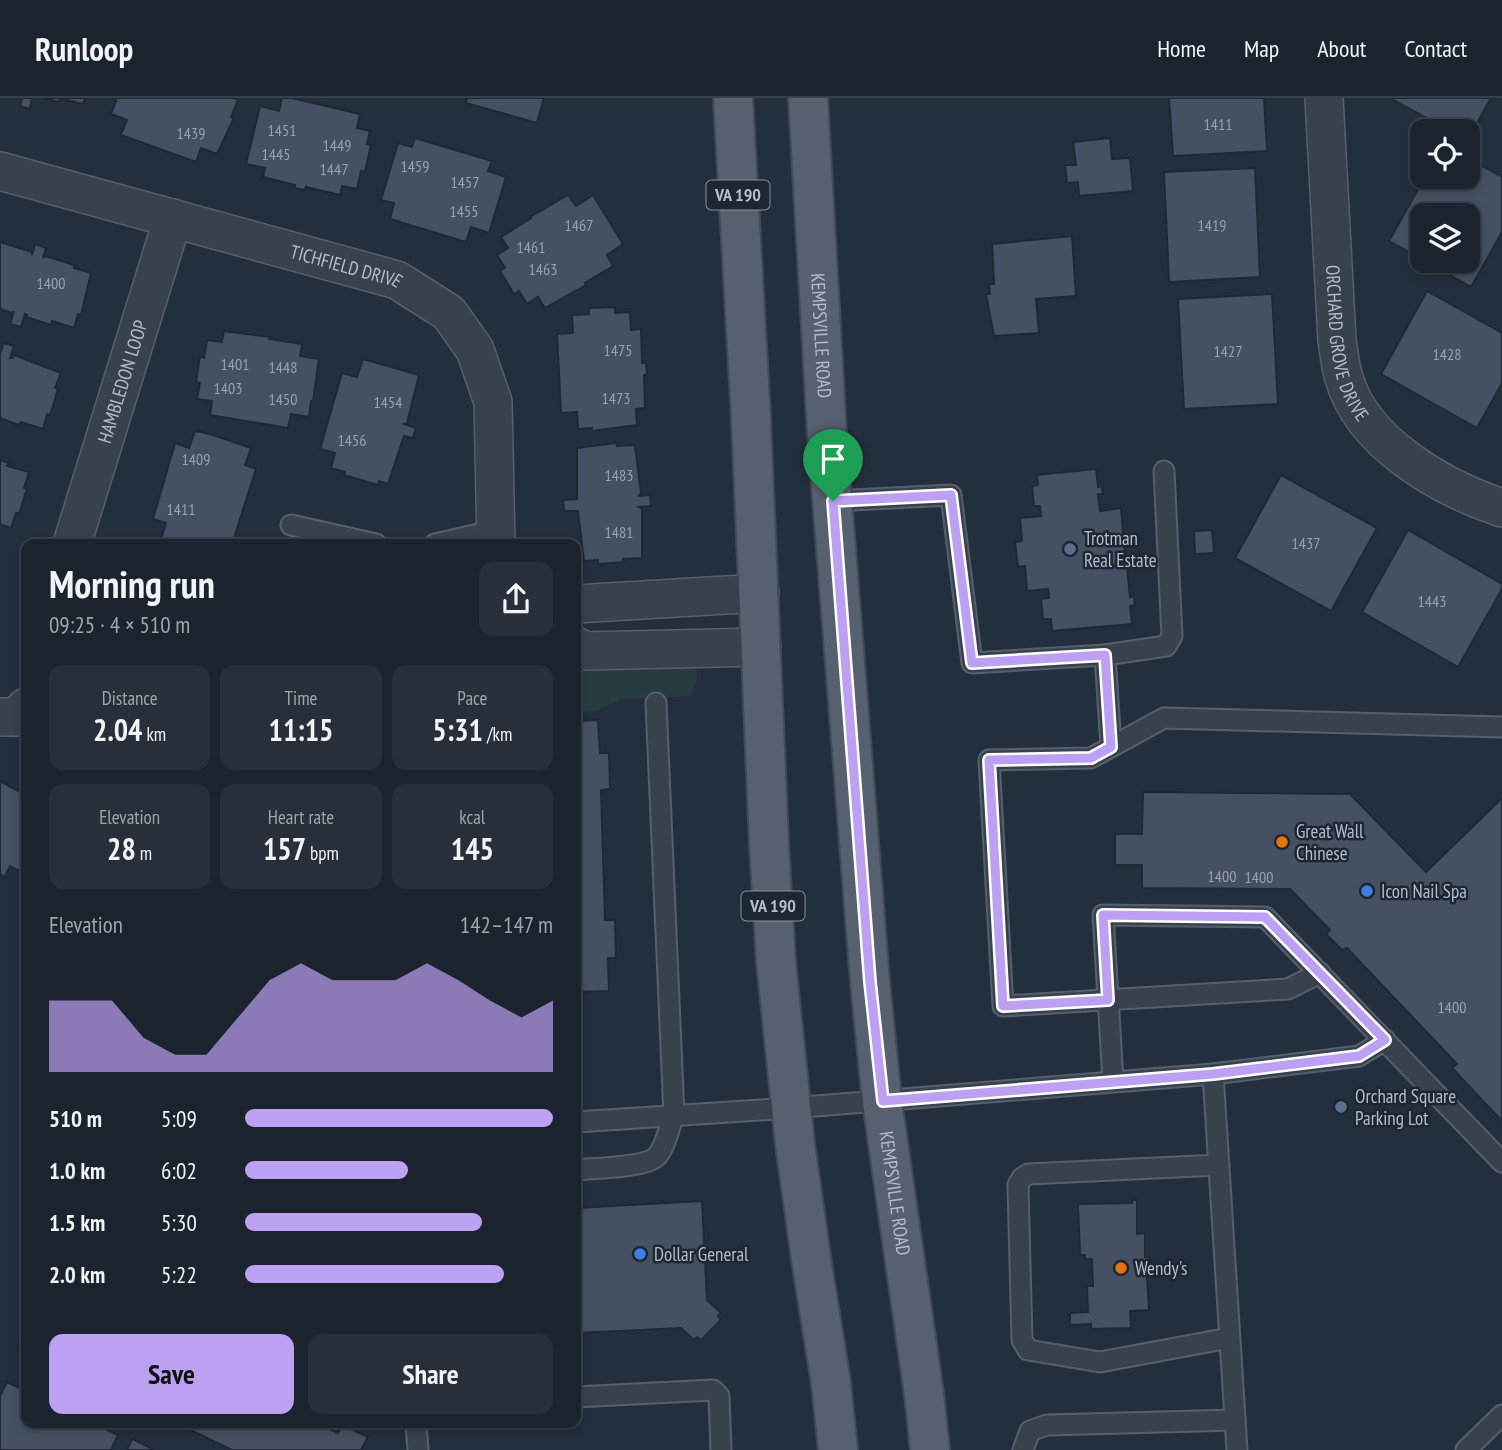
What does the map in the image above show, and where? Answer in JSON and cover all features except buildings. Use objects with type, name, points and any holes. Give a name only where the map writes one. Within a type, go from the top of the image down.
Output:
[{"type":"main road","name":"VA 190","points":[[733,98],[760,593],[772,905],[792,1108],[838,1450]]},
{"type":"main road","name":"KEMPSVILLE ROAD","points":[[808,98],[833,501],[870,982],[883,1101],[930,1450]]},
{"type":"street","name":"ORCHARD GROVE DRIVE","points":[[1324,98],[1337,340],[1344,378],[1351,395],[1367,422],[1393,449],[1439,481],[1478,500],[1502,508]]},
{"type":"street","name":"TICHFIELD DRIVE","points":[[0,171],[397,281],[449,313],[475,350],[493,402],[496,537]]},
{"type":"street","name":"HAMBLEDON LOOP","points":[[74,539],[173,218]]},
{"type":"street","points":[[581,604],[760,593]]},
{"type":"street","points":[[581,649],[762,647]]},
{"type":"street","points":[[0,717],[16,717],[21,712]]},
{"type":"lane","points":[[833,501],[951,495],[972,663],[1105,655],[1166,646],[1172,636],[1164,471]]},
{"type":"lane","points":[[291,525],[354,539]]},
{"type":"lane","points":[[479,539],[496,537]]},
{"type":"lane","points":[[1105,655],[1111,747]]},
{"type":"lane","points":[[581,1169],[642,1163],[653,1159],[659,1154],[674,1115],[656,703]]},
{"type":"lane","points":[[1321,973],[1288,989],[1003,1006],[989,760],[1091,758],[1164,718],[1502,727]]},
{"type":"lane","points":[[1113,1081],[1103,915],[1265,917],[1502,1162]]},
{"type":"lane","points":[[581,1122],[792,1108],[1213,1074],[1359,1056],[1385,1040]]},
{"type":"lane","points":[[1213,1074],[1237,1450]]},
{"type":"lane","points":[[1219,1165],[1028,1174],[1022,1178],[1018,1185],[1022,1340],[1028,1350],[1100,1362],[1229,1338]]},
{"type":"lane","points":[[581,1397],[713,1390],[719,1395],[721,1450]]},
{"type":"lane","points":[[1466,1450],[1502,1415]]},
{"type":"lane","points":[[1023,1450],[1030,1430],[1047,1425],[1235,1420]]},
{"type":"lane","points":[[416,1428],[418,1450]]},
{"type":"green space","points":[[695,660],[697,678],[691,696],[621,699],[596,711],[581,712],[581,661]]},
{"type":"place","name":"Trotman Real Estate","points":[[1070,549]]},
{"type":"place","name":"Great Wall Chinese","points":[[1282,842]]},
{"type":"place","name":"Icon Nail Spa","points":[[1367,891]]},
{"type":"place","name":"Orchard Square Parking Lot","points":[[1341,1107]]},
{"type":"place","name":"Dollar General","points":[[640,1254]]},
{"type":"place","name":"Wendy's","points":[[1121,1268]]},
{"type":"route","points":[[951,495],[972,663],[1105,655],[1111,747],[1091,758],[989,760],[1003,1006],[1108,1000],[1103,915],[1265,917],[1385,1040],[1359,1056],[1213,1074],[883,1101],[870,982],[833,501],[951,495]]}]
